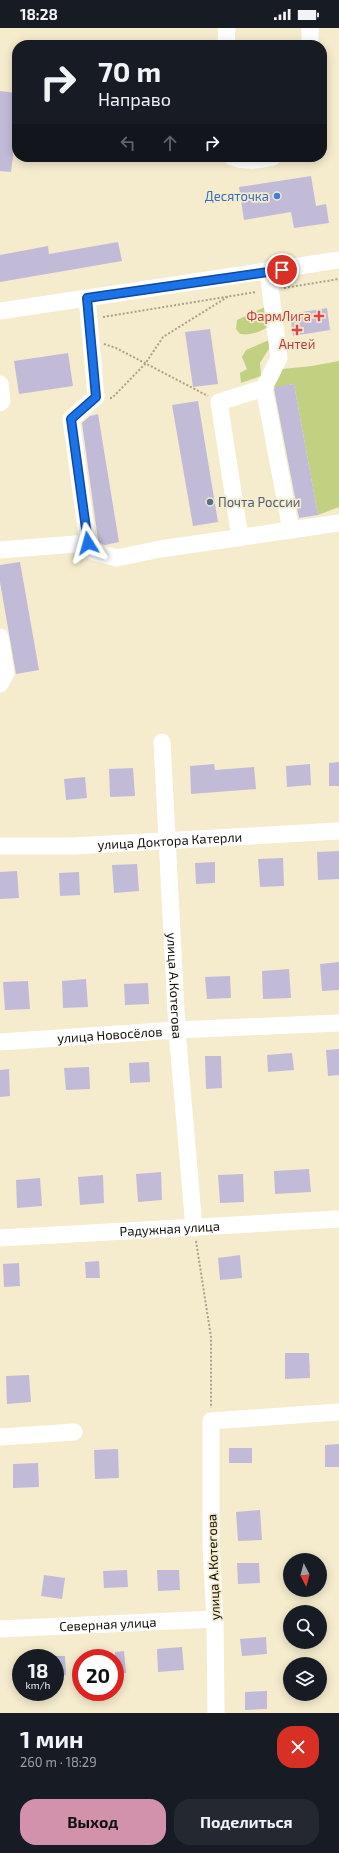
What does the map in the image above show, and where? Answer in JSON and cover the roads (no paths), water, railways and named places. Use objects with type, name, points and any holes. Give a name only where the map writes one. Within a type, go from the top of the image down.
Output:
[{"type":"street","points":[[227,40],[228,28]]},
{"type":"street","points":[[310,28],[310,40]]},
{"type":"street","points":[[0,311],[268,272],[339,260]]},
{"type":"street","points":[[268,272],[279,358],[264,388],[290,530]]},
{"type":"street","points":[[87,298],[96,397],[71,419],[88,543],[94,552],[117,558],[160,549],[339,523]]},
{"type":"street","points":[[0,384],[2,401],[0,403]]},
{"type":"street","points":[[240,538],[219,402],[264,388]]},
{"type":"street","points":[[0,550],[88,543]]},
{"type":"street","points":[[0,637],[6,673],[0,684]]},
{"type":"street","name":"улица А.Котегова","points":[[162,742],[177,1030],[194,1228]]},
{"type":"street","name":"улица Доктора Катерли","points":[[0,846],[74,846],[339,831]]},
{"type":"street","name":"улица Новосёлов","points":[[0,1042],[177,1030],[339,1023]]},
{"type":"street","name":"Радужная улица","points":[[0,1238],[339,1219]]},
{"type":"street","name":"улица А.Котегова","points":[[216,1713],[215,1619],[211,1546],[211,1421],[339,1412]]},
{"type":"street","points":[[0,1437],[74,1432]]},
{"type":"street","name":"Северная улица","points":[[0,1629],[215,1619]]},
{"type":"place","name":"Десяточка","points":[[277,196]]},
{"type":"place","name":"ФармЛига","points":[[319,316]]},
{"type":"place","name":"Антей","points":[[297,330]]},
{"type":"place","name":"Почта России","points":[[210,502]]}]
